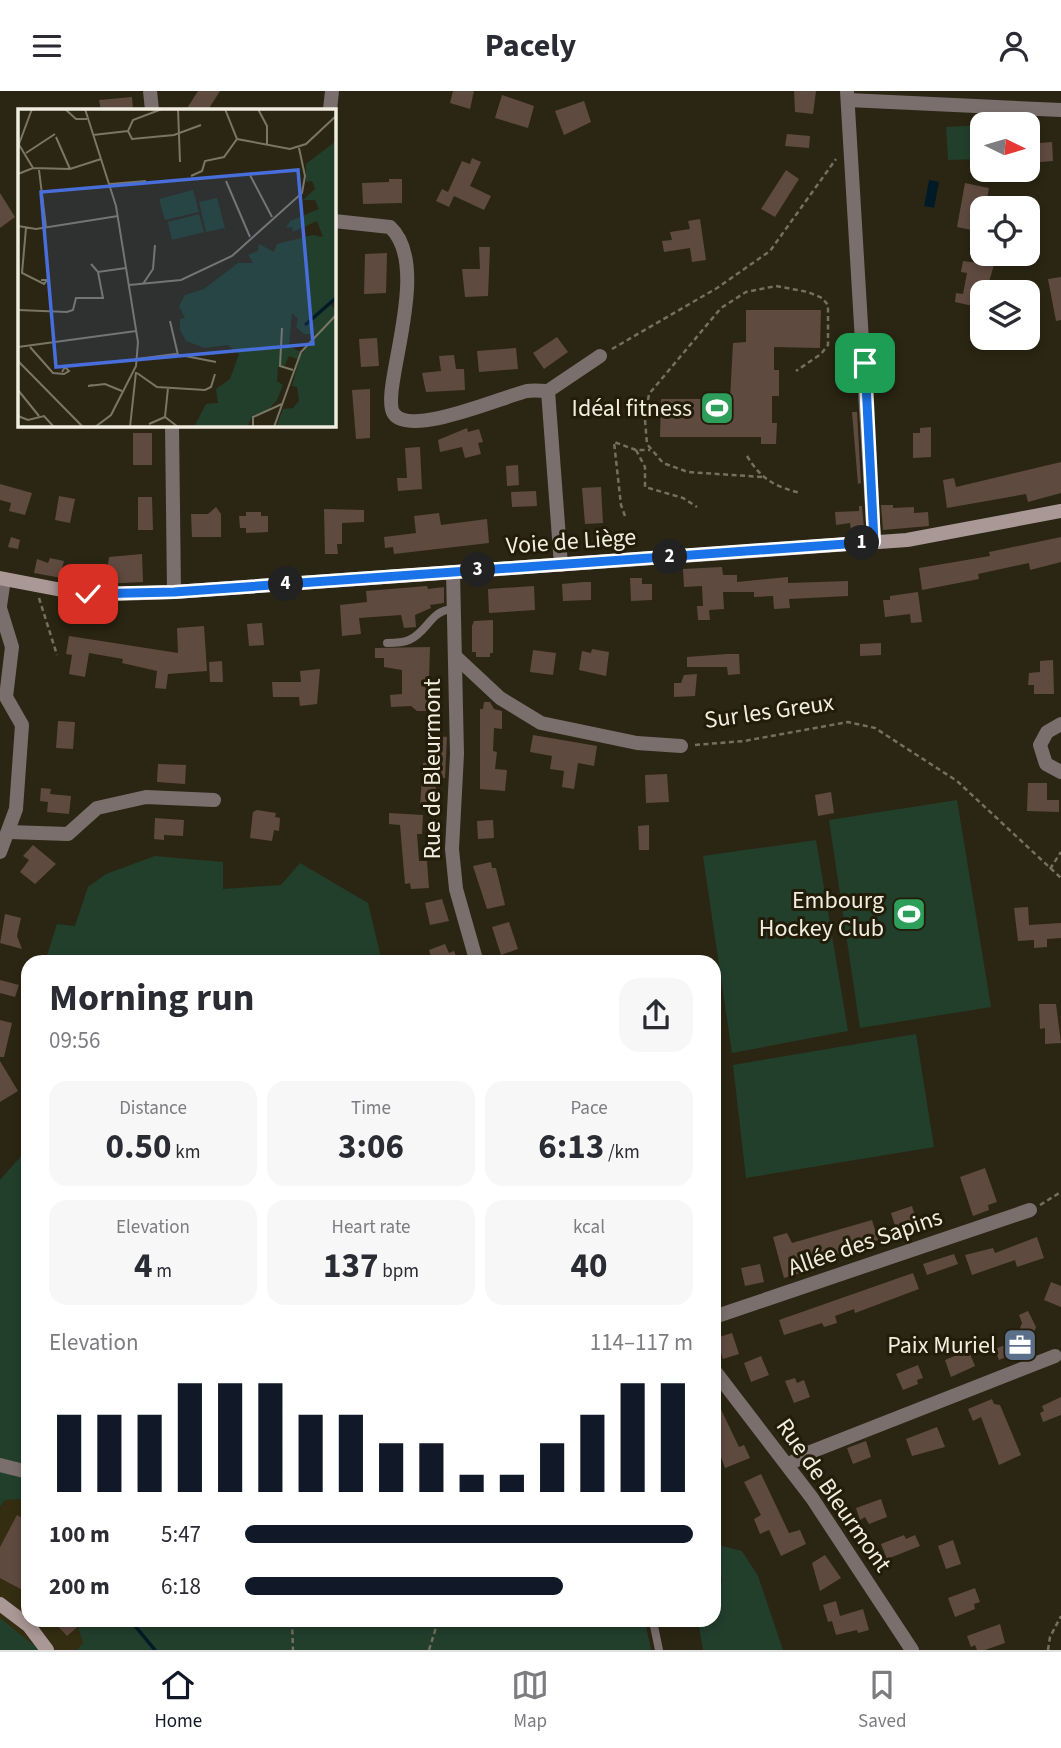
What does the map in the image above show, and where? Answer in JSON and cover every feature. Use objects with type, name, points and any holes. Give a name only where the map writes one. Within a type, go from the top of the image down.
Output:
[{"type":"street","points":[[150,91],[152,109]]},
{"type":"street","points":[[330,109],[332,91]]},
{"type":"street","points":[[874,542],[860,269],[847,96],[1061,110]]},
{"type":"street","points":[[836,159],[850,151]]},
{"type":"street","points":[[336,221],[390,227],[403,246],[405,328],[391,397],[391,411],[397,418],[411,422],[430,420],[530,390],[548,391],[600,356]]},
{"type":"street","points":[[548,391],[561,565]]},
{"type":"street","points":[[172,427],[174,592]]},
{"type":"street","name":"Voie de Liège","points":[[2,578],[107,596],[174,592],[935,537],[1061,511]]},
{"type":"street","name":"Rue de Bleurmont","points":[[453,572],[457,754],[452,849],[456,889],[475,955]]},
{"type":"street","points":[[0,852],[16,809],[22,725],[6,697],[12,647],[0,607],[2,578]]},
{"type":"street","name":"Sur les Greux","points":[[455,656],[500,698],[541,723],[637,743],[681,746]]},
{"type":"street","points":[[1061,724],[1046,732],[1040,745],[1046,764],[1061,772]]},
{"type":"street","points":[[9,831],[68,834],[97,808],[146,797],[214,800]]},
{"type":"street","name":"Allée des Sapins","points":[[721,1315],[1030,1210]]},
{"type":"street","points":[[788,1465],[808,1453],[1055,1356]]},
{"type":"street","name":"Rue de Bleurmont","points":[[721,1379],[788,1465],[912,1650]]},
{"type":"street","points":[[0,1465],[21,1470]]},
{"type":"street","points":[[0,1604],[21,1617]]},
{"type":"street","points":[[33,1627],[47,1650]]},
{"type":"lane","points":[[387,643],[411,640],[433,615],[443,609],[453,609]]},
{"type":"lane","points":[[654,1627],[659,1650]]},
{"type":"path","points":[[600,356],[717,288],[770,251],[836,159]]},
{"type":"path","points":[[762,477],[688,471],[663,463],[647,444],[645,419],[649,394],[721,308],[746,292],[776,286],[808,292],[822,298],[828,305],[828,345],[821,354],[796,370]]},
{"type":"path","points":[[625,516],[621,505],[614,442],[636,450],[653,450]]},
{"type":"path","points":[[636,450],[645,467],[645,487],[683,498],[697,506]]},
{"type":"path","points":[[747,456],[762,477],[773,486],[801,493]]},
{"type":"path","points":[[37,585],[39,601],[57,655]]},
{"type":"path","name":"Sur les Greux","points":[[681,746],[744,741],[848,722],[875,728],[957,781],[1061,878]]},
{"type":"path","points":[[1050,869],[1061,852]]},
{"type":"path","points":[[1030,1210],[1061,1192]]},
{"type":"path","points":[[1048,1650],[1050,1637],[1061,1616]]},
{"type":"path","points":[[292,1627],[293,1650]]},
{"type":"path","points":[[429,1650],[436,1627]]},
{"type":"shaded area","points":[[21,1499],[21,1627],[78,1627],[83,1643],[77,1650],[40,1650],[0,1618],[0,1508],[5,1500]]},
{"type":"green space","points":[[970,126],[970,159],[948,160],[946,127]]},
{"type":"green space","name":"Embourg Hockey Club","points":[[957,800],[991,1007],[860,1028],[829,820]]},
{"type":"green space","points":[[816,840],[848,1031],[732,1053],[721,978],[721,955],[718,955],[703,856]]},
{"type":"green space","points":[[155,856],[223,862],[223,889],[281,885],[300,863],[368,903],[380,955],[47,955],[57,924],[75,926],[88,887],[106,874]]},
{"type":"green space","points":[[916,1034],[934,1147],[746,1178],[733,1065]]},
{"type":"green space","points":[[21,1156],[21,1499],[5,1500],[0,1507],[0,1180]]},
{"type":"green space","points":[[721,1546],[742,1551],[758,1576],[783,1650],[703,1650],[699,1627],[721,1627]]},
{"type":"green space","points":[[0,1618],[40,1650],[0,1650]]},
{"type":"green space","points":[[78,1627],[646,1627],[651,1650],[77,1650],[83,1643]]},
{"type":"water","points":[[929,180],[939,182],[934,208],[924,206]]},
{"type":"building","points":[[198,91],[220,91],[209,109],[187,109]]},
{"type":"building","points":[[453,91],[474,91],[470,109],[450,103]]},
{"type":"building","points":[[794,91],[816,91],[813,114],[795,112]]},
{"type":"building","points":[[502,95],[534,106],[528,128],[495,118]]},
{"type":"building","points":[[132,97],[133,109],[101,109],[99,100]]},
{"type":"building","points":[[584,101],[591,122],[564,135],[555,111]]},
{"type":"building","points":[[787,134],[810,136],[809,148],[785,146]]},
{"type":"building","points":[[1052,142],[1053,161],[1040,162],[1040,143]]},
{"type":"building","points":[[472,158],[481,162],[470,186],[491,196],[484,210],[454,196],[449,207],[436,201],[442,189],[448,192],[462,161],[470,164]]},
{"type":"building","points":[[786,170],[799,179],[775,217],[761,209]]},
{"type":"building","points":[[389,179],[402,179],[402,203],[363,204],[362,183],[389,182]]},
{"type":"building","points":[[965,183],[989,188],[987,196],[970,196],[970,230],[957,227]]},
{"type":"building","points":[[0,193],[15,217],[0,228]]},
{"type":"building","points":[[700,219],[706,260],[692,262],[690,248],[664,252],[662,241],[672,240],[670,232],[690,229],[688,221]]},
{"type":"building","points":[[479,247],[490,247],[488,296],[465,297],[462,269],[480,269]]},
{"type":"building","points":[[387,253],[386,293],[364,294],[365,254]]},
{"type":"building","points":[[963,261],[970,262],[970,266],[994,266],[990,280],[970,280],[970,305],[955,302],[956,293],[963,294],[967,273],[961,272]]},
{"type":"building","points":[[1061,277],[1061,320],[1056,321],[1048,279]]},
{"type":"building","points":[[746,310],[821,310],[820,348],[774,347],[774,370],[779,370],[779,396],[772,396],[772,423],[777,423],[776,444],[761,444],[761,437],[660,437],[661,399],[730,399],[733,343],[746,342]]},
{"type":"building","points":[[557,337],[568,352],[544,369],[533,353]]},
{"type":"building","points":[[377,338],[379,366],[361,367],[359,339]]},
{"type":"building","points":[[516,348],[518,369],[479,372],[477,351]]},
{"type":"building","points":[[454,355],[456,369],[464,369],[465,390],[426,392],[422,373],[441,371],[439,356]]},
{"type":"building","points":[[370,389],[370,438],[356,439],[352,390]]},
{"type":"building","points":[[852,412],[857,412],[861,483],[858,484]]},
{"type":"building","points":[[931,427],[931,457],[913,458],[913,433],[920,433],[920,428]]},
{"type":"building","points":[[467,428],[468,432],[479,429],[483,442],[478,443],[481,454],[465,458],[462,447],[440,452],[438,440]]},
{"type":"building","points":[[133,433],[152,433],[152,465],[133,465]]},
{"type":"building","points":[[420,447],[422,489],[398,491],[397,478],[407,478],[405,448]]},
{"type":"building","points":[[1061,462],[1061,493],[1028,502],[1026,494],[947,508],[943,480],[954,478],[956,487]]},
{"type":"building","points":[[518,465],[519,485],[507,486],[506,466]]},
{"type":"building","points":[[0,484],[32,493],[25,515],[9,511],[11,503],[0,500]]},
{"type":"building","points":[[601,487],[603,523],[585,524],[582,488]]},
{"type":"building","points":[[536,491],[537,506],[512,507],[511,492]]},
{"type":"building","points":[[59,496],[75,499],[70,523],[55,520]]},
{"type":"building","points":[[138,497],[152,497],[153,530],[138,530]]},
{"type":"building","points":[[881,505],[893,505],[893,508],[914,507],[914,513],[928,512],[929,526],[883,530]]},
{"type":"building","points":[[859,506],[862,506],[864,529],[851,530],[850,523],[836,525],[835,512],[859,511]]},
{"type":"building","points":[[216,507],[221,514],[221,537],[192,537],[191,514],[208,514]]},
{"type":"building","points":[[324,509],[364,510],[364,522],[342,523],[342,544],[337,544],[338,554],[325,554]]},
{"type":"building","points":[[246,512],[261,512],[261,516],[268,516],[268,532],[246,533],[246,528],[240,528],[239,516],[246,516]]},
{"type":"building","points":[[439,513],[441,525],[487,519],[489,543],[394,554],[393,547],[385,548],[384,537],[416,533],[414,516]]},
{"type":"building","points":[[11,537],[20,540],[18,549],[8,547]]},
{"type":"building","points":[[1061,537],[1061,562],[1030,570],[1029,563],[978,574],[979,579],[922,590],[919,568],[990,556],[989,552]]},
{"type":"building","points":[[142,554],[143,582],[101,584],[101,566],[108,565],[109,557]]},
{"type":"building","points":[[50,558],[64,561],[62,568],[101,576],[100,585],[34,573],[37,559],[48,563]]},
{"type":"building","points":[[722,567],[723,575],[737,575],[737,582],[788,577],[788,583],[848,581],[848,596],[789,599],[790,608],[774,609],[773,596],[754,597],[754,592],[723,592],[724,609],[709,610],[710,620],[698,620],[697,606],[703,606],[702,586],[684,587],[683,569]]},
{"type":"building","points":[[630,578],[642,578],[642,584],[652,584],[652,600],[631,601]]},
{"type":"building","points":[[591,582],[591,600],[563,601],[562,584]]},
{"type":"building","points":[[427,586],[428,589],[444,587],[444,603],[430,605],[431,608],[415,615],[416,627],[404,628],[401,615],[359,618],[361,634],[342,636],[340,605],[367,602],[366,591]]},
{"type":"building","points":[[534,586],[535,610],[489,613],[488,589]]},
{"type":"building","points":[[918,592],[922,622],[911,623],[910,614],[885,617],[883,600],[890,600],[890,596]]},
{"type":"building","points":[[493,620],[493,653],[490,653],[490,657],[476,657],[476,652],[472,652],[474,621]]},
{"type":"building","points":[[262,623],[264,645],[249,646],[247,624]]},
{"type":"building","points":[[204,626],[207,671],[168,674],[166,689],[155,688],[157,671],[122,663],[123,659],[89,653],[85,677],[69,674],[72,655],[66,654],[69,636],[178,653],[177,628]]},
{"type":"building","points":[[881,643],[881,655],[860,656],[860,644]]},
{"type":"building","points":[[430,647],[428,711],[417,711],[411,706],[391,707],[390,695],[402,694],[402,670],[384,667],[384,658],[375,658],[375,648]]},
{"type":"building","points":[[592,649],[609,652],[606,676],[579,670],[582,651],[591,653]]},
{"type":"building","points":[[533,650],[556,653],[553,675],[530,672]]},
{"type":"building","points":[[739,654],[740,674],[728,675],[727,667],[687,667],[687,657]]},
{"type":"building","points":[[1053,660],[1054,694],[1034,694],[1034,685],[1028,685],[1029,673],[1040,672],[1040,661]]},
{"type":"building","points":[[222,661],[223,682],[210,682],[209,662]]},
{"type":"building","points":[[320,669],[317,704],[300,706],[299,697],[273,697],[272,682],[301,682],[300,671]]},
{"type":"building","points":[[697,674],[695,696],[674,697],[674,683],[681,683],[684,675]]},
{"type":"building","points":[[484,702],[490,702],[494,709],[502,711],[502,729],[494,728],[493,751],[497,752],[495,769],[507,770],[505,791],[480,789],[480,709],[483,709]]},
{"type":"building","points":[[58,721],[75,722],[73,749],[56,748]]},
{"type":"building","points":[[533,735],[597,746],[594,766],[578,763],[574,789],[562,787],[564,771],[550,769],[552,756],[530,752]]},
{"type":"building","points":[[437,736],[447,737],[445,778],[436,778],[435,806],[420,806],[423,763],[436,760]]},
{"type":"building","points":[[158,764],[186,765],[185,784],[157,782]]},
{"type":"building","points":[[667,774],[669,802],[646,803],[645,775]]},
{"type":"building","points":[[1028,783],[1047,783],[1047,800],[1059,800],[1059,812],[1027,811]]},
{"type":"building","points":[[41,788],[51,789],[50,794],[71,796],[69,814],[47,812],[48,802],[40,801]]},
{"type":"building","points":[[831,792],[834,813],[818,816],[815,795]]},
{"type":"building","points":[[257,810],[276,813],[275,817],[280,818],[279,831],[274,830],[272,841],[250,838],[253,812]]},
{"type":"building","points":[[389,813],[423,815],[422,834],[417,834],[419,861],[427,861],[429,888],[411,889],[410,883],[405,884],[400,825],[389,824]]},
{"type":"building","points":[[155,818],[184,820],[183,836],[164,835],[164,840],[154,839]]},
{"type":"building","points":[[493,820],[494,838],[478,839],[477,821]]},
{"type":"building","points":[[649,825],[649,850],[639,850],[638,826]]},
{"type":"building","points":[[33,845],[56,864],[35,884],[20,872],[29,860],[23,856]]},
{"type":"building","points":[[491,862],[492,868],[496,868],[505,905],[487,909],[473,866]]},
{"type":"building","points":[[442,899],[449,921],[430,925],[425,903]]},
{"type":"building","points":[[1028,907],[1029,925],[1061,923],[1061,938],[1047,939],[1047,947],[1034,948],[1034,940],[1018,941],[1014,908]]},
{"type":"building","points":[[5,914],[21,918],[17,936],[22,949],[0,943]]},
{"type":"building","points":[[509,922],[518,949],[501,955],[492,927]]},
{"type":"building","points":[[445,944],[449,953],[454,951],[456,955],[430,955],[429,950]]},
{"type":"building","points":[[0,980],[19,985],[15,997],[0,993]]},
{"type":"building","points":[[1039,1004],[1056,1004],[1061,1043],[1045,1044],[1045,1028],[1040,1029]]},
{"type":"building","points":[[0,1020],[12,1023],[4,1057],[0,1057]]},
{"type":"building","points":[[0,1061],[18,1091],[0,1102]]},
{"type":"building","points":[[985,1168],[997,1202],[988,1205],[989,1210],[973,1216],[960,1177]]},
{"type":"building","points":[[912,1206],[919,1228],[898,1235],[891,1213]]},
{"type":"building","points":[[872,1220],[878,1240],[802,1267],[804,1272],[784,1278],[773,1237],[787,1233],[792,1243]]},
{"type":"building","points":[[1037,1237],[1044,1258],[1017,1267],[1015,1260],[972,1275],[965,1255],[993,1248],[995,1253]]},
{"type":"building","points":[[954,1254],[958,1264],[927,1275],[923,1264]]},
{"type":"building","points":[[760,1264],[764,1282],[745,1286],[741,1268]]},
{"type":"building","points":[[913,1273],[919,1289],[855,1313],[854,1309],[835,1316],[837,1323],[824,1327],[822,1323],[784,1335],[779,1320]]},
{"type":"building","points":[[1051,1282],[1061,1286],[1061,1307],[1044,1300]]},
{"type":"building","points":[[1028,1311],[1036,1327],[1025,1355],[1023,1350],[999,1360],[995,1349],[1019,1339],[1022,1323],[1019,1315]]},
{"type":"building","points":[[732,1333],[739,1354],[723,1359],[721,1336]]},
{"type":"building","points":[[967,1347],[975,1366],[951,1377],[945,1360],[957,1355],[956,1351]]},
{"type":"building","points":[[761,1356],[769,1375],[751,1382],[744,1363]]},
{"type":"building","points":[[918,1365],[923,1378],[917,1380],[918,1384],[903,1390],[896,1374]]},
{"type":"building","points":[[795,1378],[797,1383],[804,1380],[810,1397],[794,1403],[785,1381]]},
{"type":"building","points":[[1061,1397],[1061,1415],[1043,1422],[1040,1413],[1044,1411],[1042,1406]]},
{"type":"building","points":[[992,1399],[994,1404],[1000,1405],[1021,1455],[999,1465],[981,1417],[973,1421],[968,1409]]},
{"type":"building","points":[[721,1410],[739,1447],[744,1445],[750,1458],[725,1468],[721,1457]]},
{"type":"building","points":[[937,1427],[945,1447],[912,1456],[906,1439]]},
{"type":"building","points":[[866,1441],[871,1457],[853,1464],[847,1448]]},
{"type":"building","points":[[761,1474],[789,1533],[800,1530],[806,1544],[781,1556],[769,1530],[760,1534],[754,1519],[761,1515],[744,1482]]},
{"type":"building","points":[[881,1499],[887,1517],[869,1524],[865,1517],[860,1520],[856,1508]]},
{"type":"building","points":[[17,1515],[21,1517],[21,1589],[0,1578],[0,1547]]},
{"type":"building","points":[[904,1535],[906,1539],[915,1535],[920,1546],[887,1559],[881,1544]]},
{"type":"building","points":[[953,1540],[961,1564],[946,1569],[938,1546]]},
{"type":"building","points":[[825,1555],[841,1578],[820,1591],[812,1563]]},
{"type":"building","points":[[975,1588],[980,1602],[974,1604],[975,1609],[955,1617],[948,1598]]},
{"type":"building","points":[[836,1601],[840,1616],[863,1609],[869,1630],[836,1635],[832,1621],[828,1622],[823,1605]]},
{"type":"building","points":[[1000,1624],[1005,1643],[985,1650],[977,1650],[975,1645],[971,1647],[967,1636]]},
{"type":"building","points":[[59,1627],[77,1627],[67,1636]]},
{"type":"waterway","points":[[136,1627],[155,1650]]},
{"type":"place","name":"Idéal fitness","points":[[717,408]]},
{"type":"place","name":"Embourg Hockey Club","points":[[909,914]]},
{"type":"place","name":"Paix Muriel","points":[[1020,1345]]},
{"type":"route","points":[[88,594],[107,596],[174,592],[874,542],[865,363]]}]
